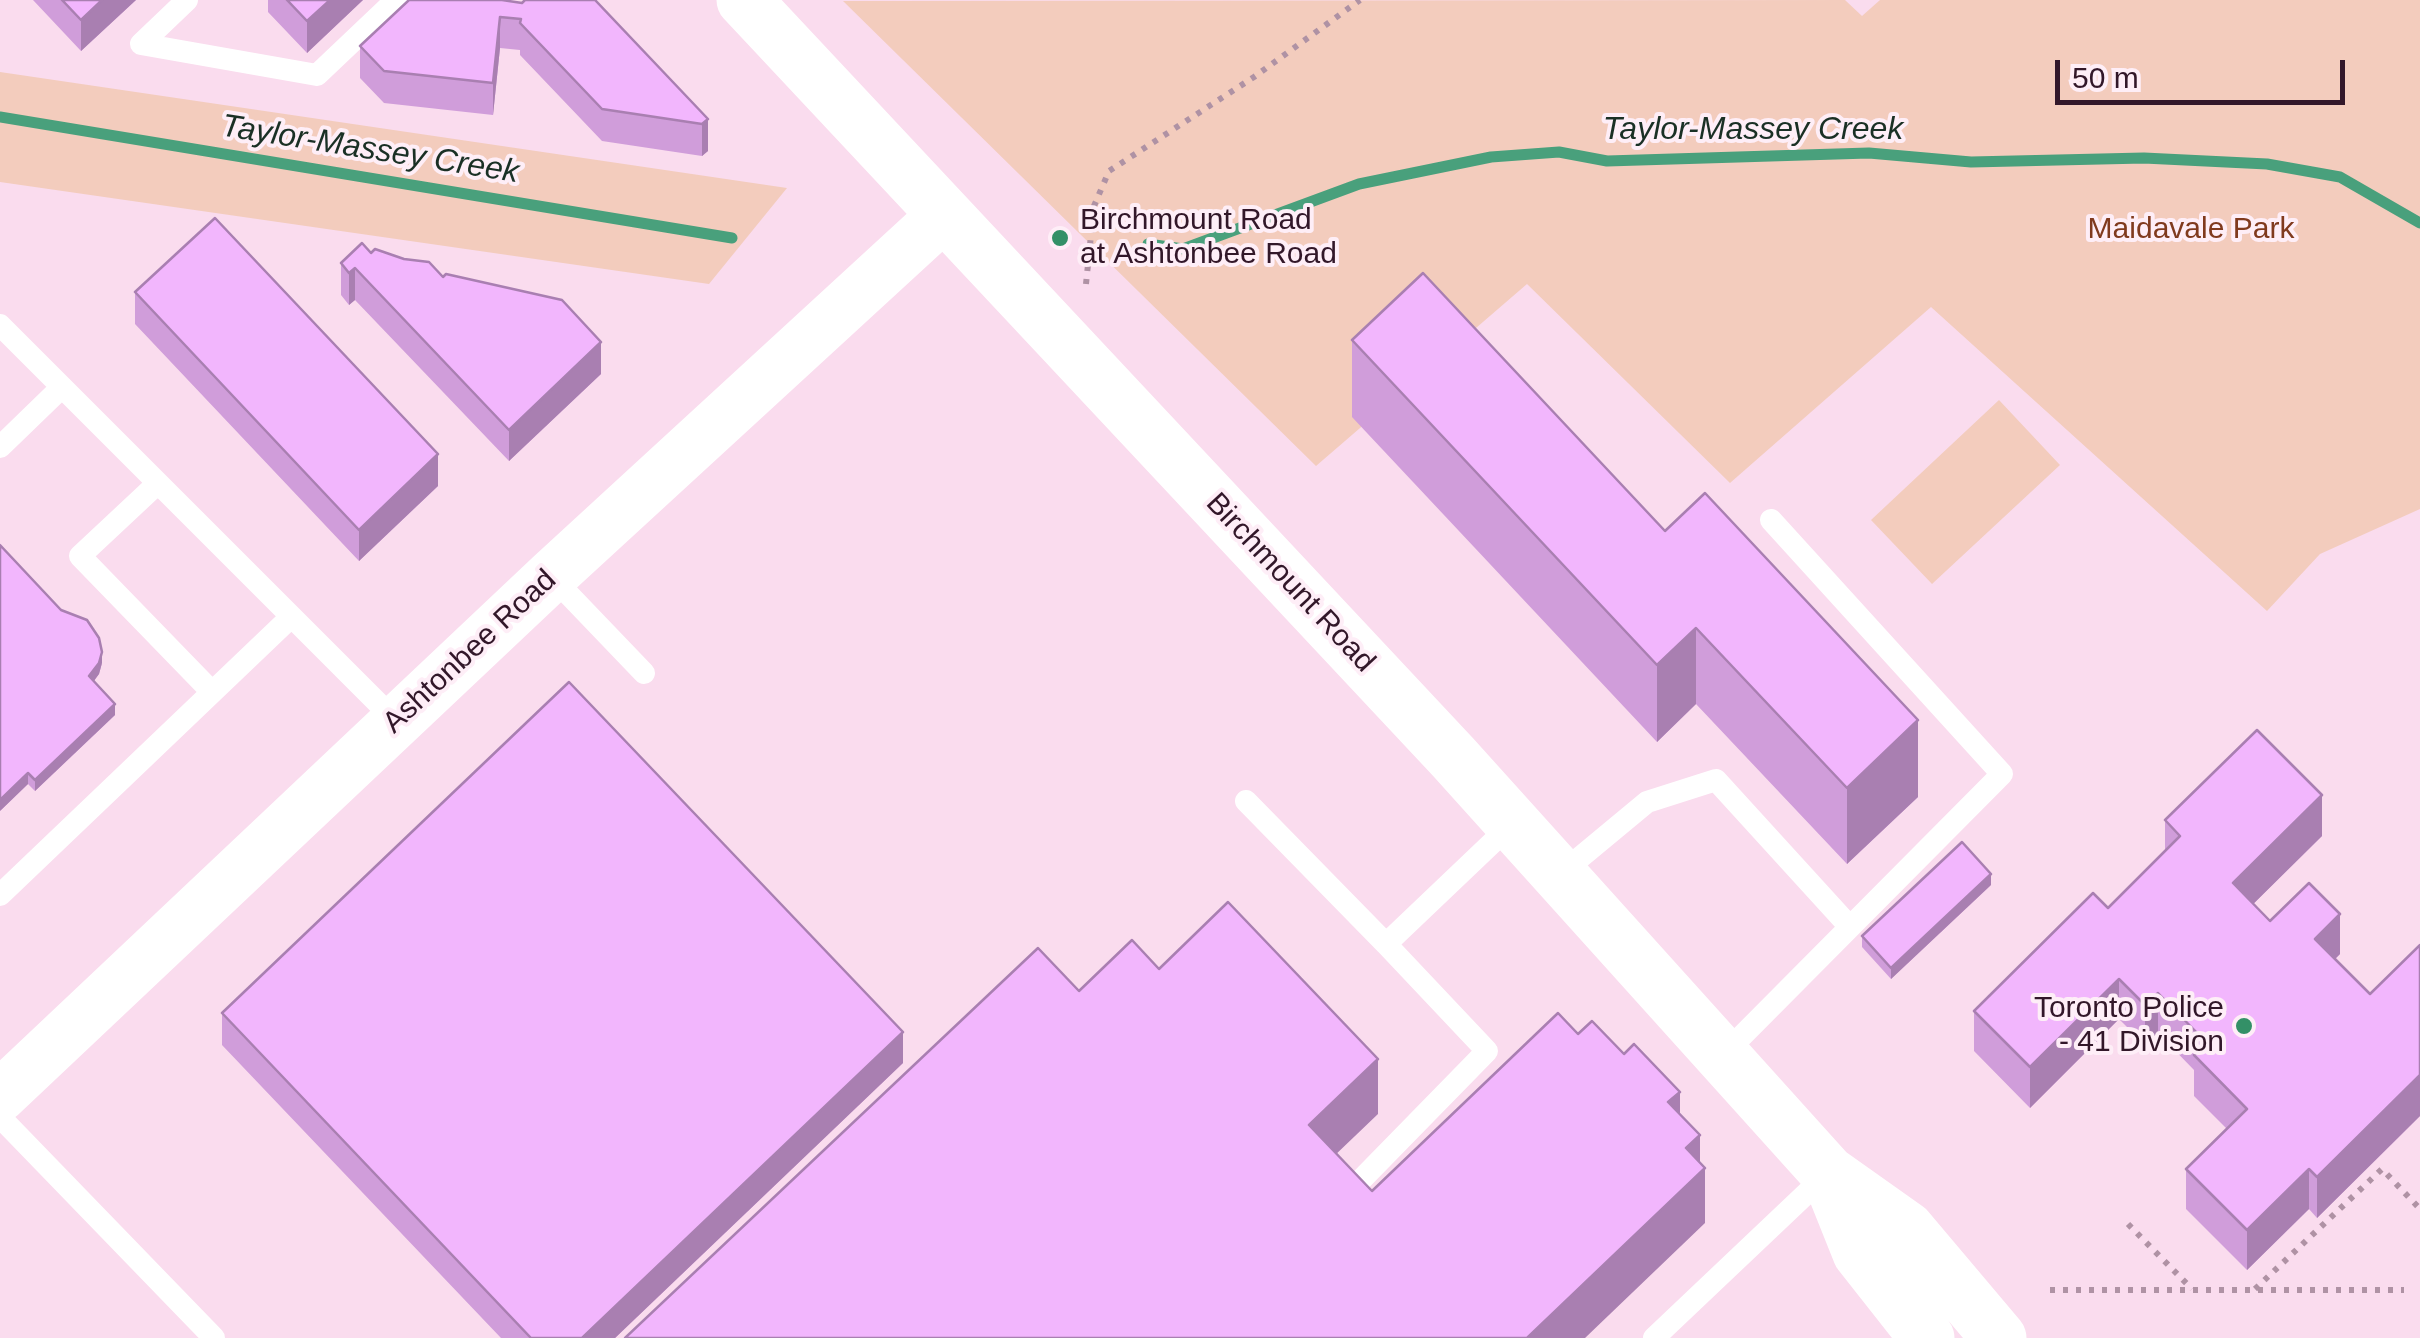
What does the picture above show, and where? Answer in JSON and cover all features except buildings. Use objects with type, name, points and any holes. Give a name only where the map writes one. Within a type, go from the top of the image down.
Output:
[{"type":"main road","name":"Birchmount Road","points":[[744,0],[1513,823],[1828,1173],[1908,1229],[2000,1338]]},
{"type":"main road","name":"Birchmount Road","points":[[1828,1173],[1860,1253],[1926,1338]]},
{"type":"street","name":"Ashtonbee Road","points":[[9,1086],[551,576],[945,214]]},
{"type":"lane","points":[[188,0],[141,44],[317,74],[396,0]]},
{"type":"lane","points":[[0,326],[397,722]]},
{"type":"lane","points":[[0,447],[62,387]]},
{"type":"lane","points":[[158,484],[80,556],[212,692]]},
{"type":"lane","points":[[1722,1056],[2002,774],[1771,520]]},
{"type":"lane","points":[[551,576],[644,673]]},
{"type":"lane","points":[[0,895],[292,617]]},
{"type":"lane","points":[[1559,875],[1646,802],[1716,780],[1850,927]]},
{"type":"lane","points":[[1246,801],[1488,1052],[1356,1185]]},
{"type":"lane","points":[[1386,944],[1513,823]]},
{"type":"lane","points":[[9,1086],[214,1338]]},
{"type":"lane","points":[[1654,1338],[1828,1173]]},
{"type":"path","points":[[1086,284],[1094,206],[1110,171],[1254,77],[1360,0]]},
{"type":"path","points":[[2254,1290],[2382,1169],[2420,1208]]},
{"type":"path","points":[[2128,1224],[2193,1290]]},
{"type":"path","points":[[2050,1290],[2404,1290]]},
{"type":"green space","name":"Maidavale Park","points":[[1845,0],[1862,16],[1880,0],[2420,0],[2420,509],[2320,554],[2267,611],[1931,307],[1730,483],[1527,284],[1316,466],[843,1]]},
{"type":"green space","points":[[0,72],[787,188],[709,284],[0,182]]},
{"type":"green space","points":[[1999,400],[2060,465],[1932,584],[1871,520]]},
{"type":"waterway","name":"Taylor-Massey Creek","points":[[0,117],[732,238]]},
{"type":"waterway","name":"Taylor-Massey Creek","points":[[1148,244],[1183,249],[1359,184],[1491,157],[1559,152],[1607,161],[1869,153],[1971,162],[2144,158],[2267,164],[2340,177],[2420,223]]},
{"type":"place","name":"Birchmount Road at Ashtonbee Road","points":[[1060,238]]},
{"type":"place","name":"Toronto Police - 41 Division","points":[[2244,1026]]}]
